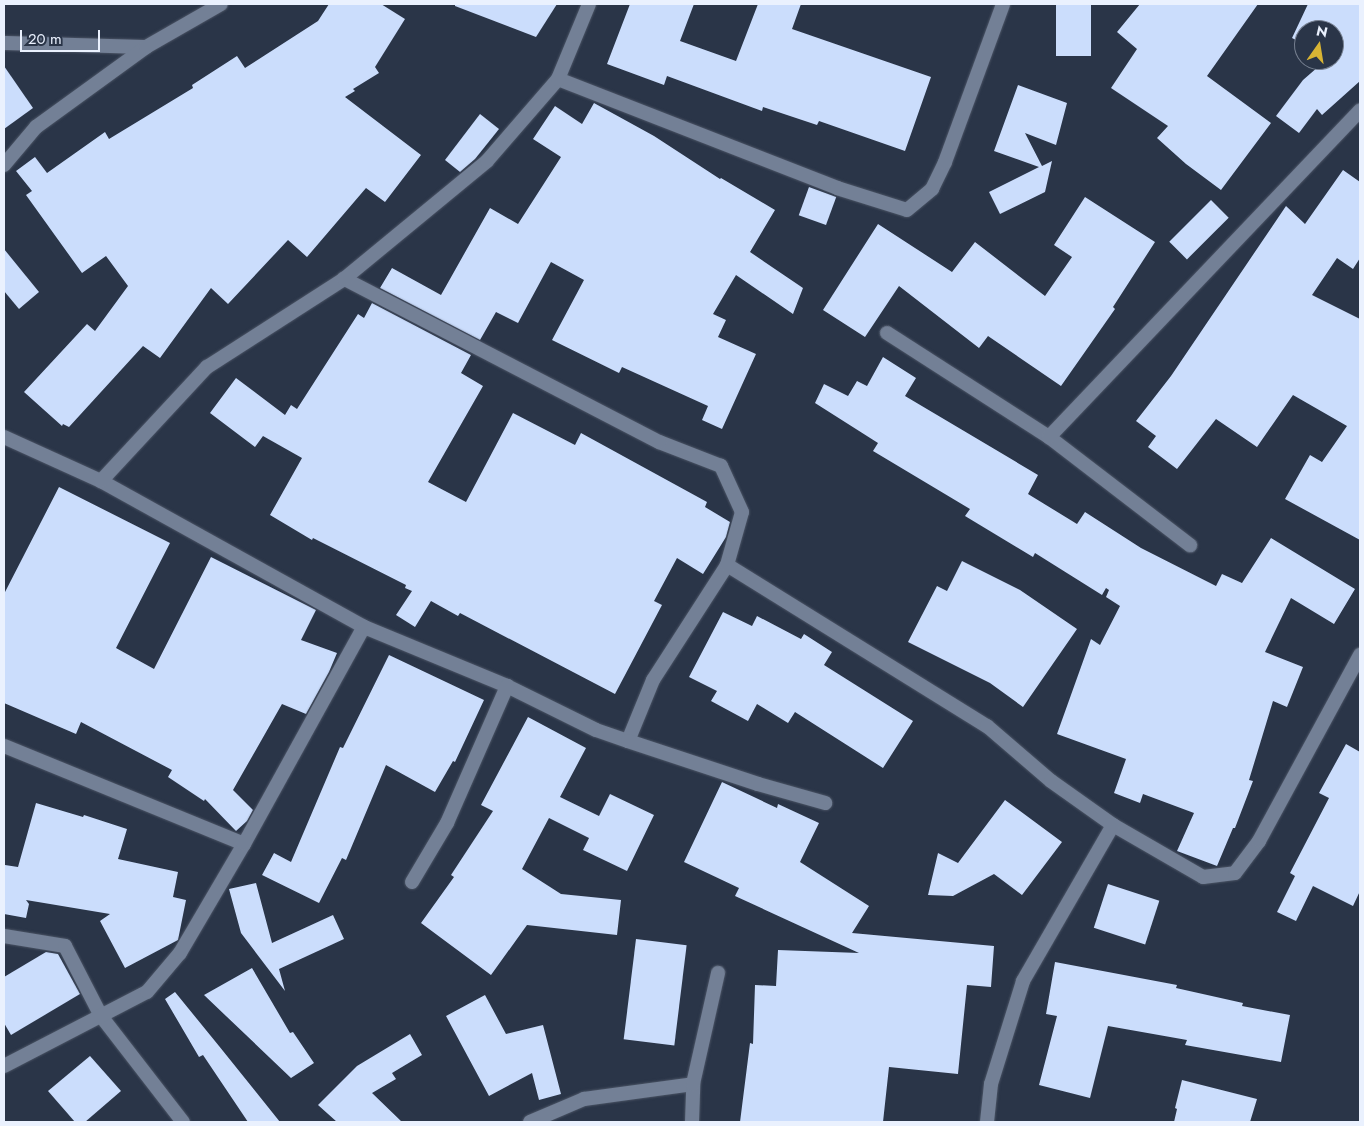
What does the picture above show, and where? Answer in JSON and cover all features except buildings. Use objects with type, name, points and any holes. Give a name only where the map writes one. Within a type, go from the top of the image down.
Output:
[{"type":"street","points":[[4,165],[36,127],[146,47],[221,4]]},
{"type":"street","points":[[101,481],[207,367],[344,279],[487,161],[558,79],[589,4]]},
{"type":"street","points":[[558,79],[837,188],[907,210],[932,189],[945,162],[1003,4]]},
{"type":"street","points":[[4,44],[146,47]]},
{"type":"street","points":[[1049,437],[1360,110]]},
{"type":"street","points":[[344,279],[660,442],[721,466],[742,512],[727,565],[653,680],[628,741]]},
{"type":"street","points":[[887,333],[1049,437],[1190,545]]},
{"type":"street","points":[[4,437],[101,481],[364,627],[507,686],[596,730],[749,781],[825,803]]},
{"type":"street","points":[[727,565],[987,726],[1051,781],[1113,825],[1203,877],[1235,872],[1259,841],[1360,655]]},
{"type":"street","points":[[4,1066],[146,992],[174,959],[244,844],[364,627]]},
{"type":"street","points":[[412,882],[447,823],[507,686]]},
{"type":"street","points":[[4,746],[244,844]]},
{"type":"street","points":[[987,1122],[991,1084],[1023,981],[1113,825]]},
{"type":"street","points":[[4,936],[65,946],[101,1016],[184,1122]]},
{"type":"street","points":[[692,1122],[693,1084],[718,973]]},
{"type":"street","points":[[530,1122],[584,1099],[693,1084]]}]
